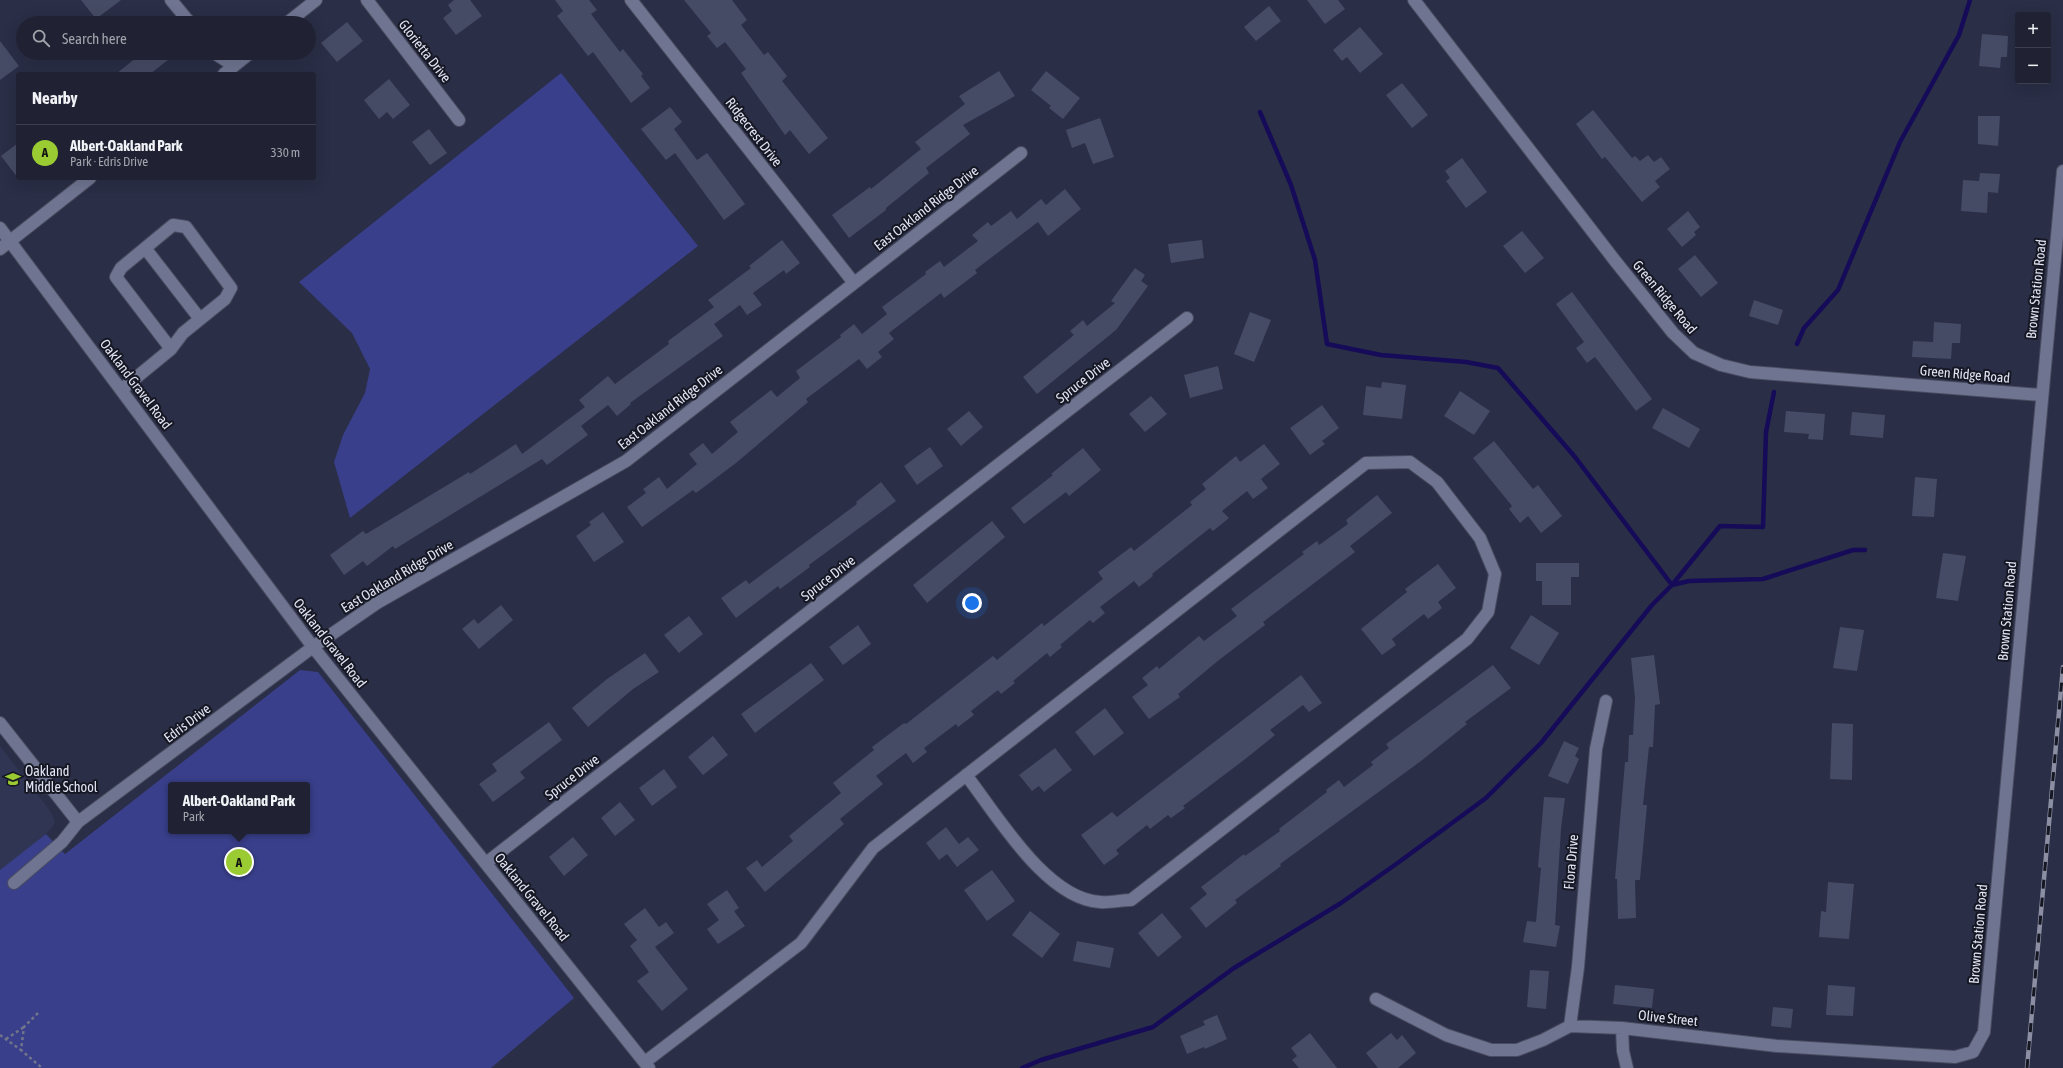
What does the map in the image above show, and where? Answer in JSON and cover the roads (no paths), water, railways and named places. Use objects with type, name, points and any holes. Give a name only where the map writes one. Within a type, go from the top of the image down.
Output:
[{"type":"street","points":[[172,0],[185,16]]},
{"type":"street","points":[[296,16],[316,0]]},
{"type":"street","name":"Glorietta Drive","points":[[366,0],[460,120]]},
{"type":"street","name":"Ridgecrest Drive","points":[[631,0],[854,283]]},
{"type":"street","name":"Green Ridge Road","points":[[1414,0],[1616,262],[1673,333],[1694,353],[1721,365],[1750,372],[2041,395]]},
{"type":"street","points":[[225,60],[234,66]]},
{"type":"street","points":[[226,72],[241,60]]},
{"type":"street","name":"East Oakland Ridge Drive","points":[[313,647],[377,603],[626,461],[1020,153]]},
{"type":"street","name":"Brown Station Road","points":[[1973,1052],[1984,1032],[2041,395],[2063,171]]},
{"type":"street","points":[[5,245],[87,180]]},
{"type":"street","points":[[121,390],[171,349],[182,333],[225,299],[231,288],[186,227],[173,225],[121,268],[116,277],[171,349]]},
{"type":"street","name":"Oakland Gravel Road","points":[[0,228],[5,245],[121,390],[313,647],[647,1065]]},
{"type":"street","points":[[145,248],[200,319]]},
{"type":"street","name":"Spruce Drive","points":[[486,863],[1187,318]]},
{"type":"street","points":[[647,1065],[801,943],[873,848],[966,775],[1366,463],[1410,462],[1437,482],[1480,538],[1494,574],[1488,612],[1468,639],[1131,900],[1100,902],[1066,892],[1035,866],[966,775]]},
{"type":"street","name":"Edris Drive","points":[[14,883],[62,842],[78,822],[313,647]]},
{"type":"street","name":"Flora Drive","points":[[1570,1026],[1578,967],[1596,749],[1606,701]]},
{"type":"street","points":[[0,723],[78,822]]},
{"type":"street","name":"Olive Street","points":[[1376,999],[1446,1035],[1492,1050],[1517,1050],[1543,1040],[1570,1026],[1622,1028],[1777,1046],[1955,1057],[1973,1052]]},
{"type":"street","points":[[1622,1028],[1623,1051],[1627,1068]]},
{"type":"waterway","points":[[1797,344],[1804,328],[1838,290],[1900,142],[1959,35],[1970,0]]},
{"type":"waterway","points":[[1260,112],[1291,185],[1315,260],[1327,344],[1381,355],[1466,362],[1498,368],[1575,457],[1672,585],[1720,526],[1763,527],[1766,432],[1774,392]]},
{"type":"waterway","points":[[1022,1068],[1041,1060],[1153,1027],[1234,968],[1341,903],[1486,798],[1541,743],[1652,605],[1672,585],[1689,581],[1763,579],[1853,550],[1865,550]]},
{"type":"railway","points":[[2027,1068],[2063,667]]},
{"type":"place","name":"Oakland Middle School","points":[[13,779]]},
{"type":"place","name":"Albert-Oakland Park","points":[[239,862]]}]
